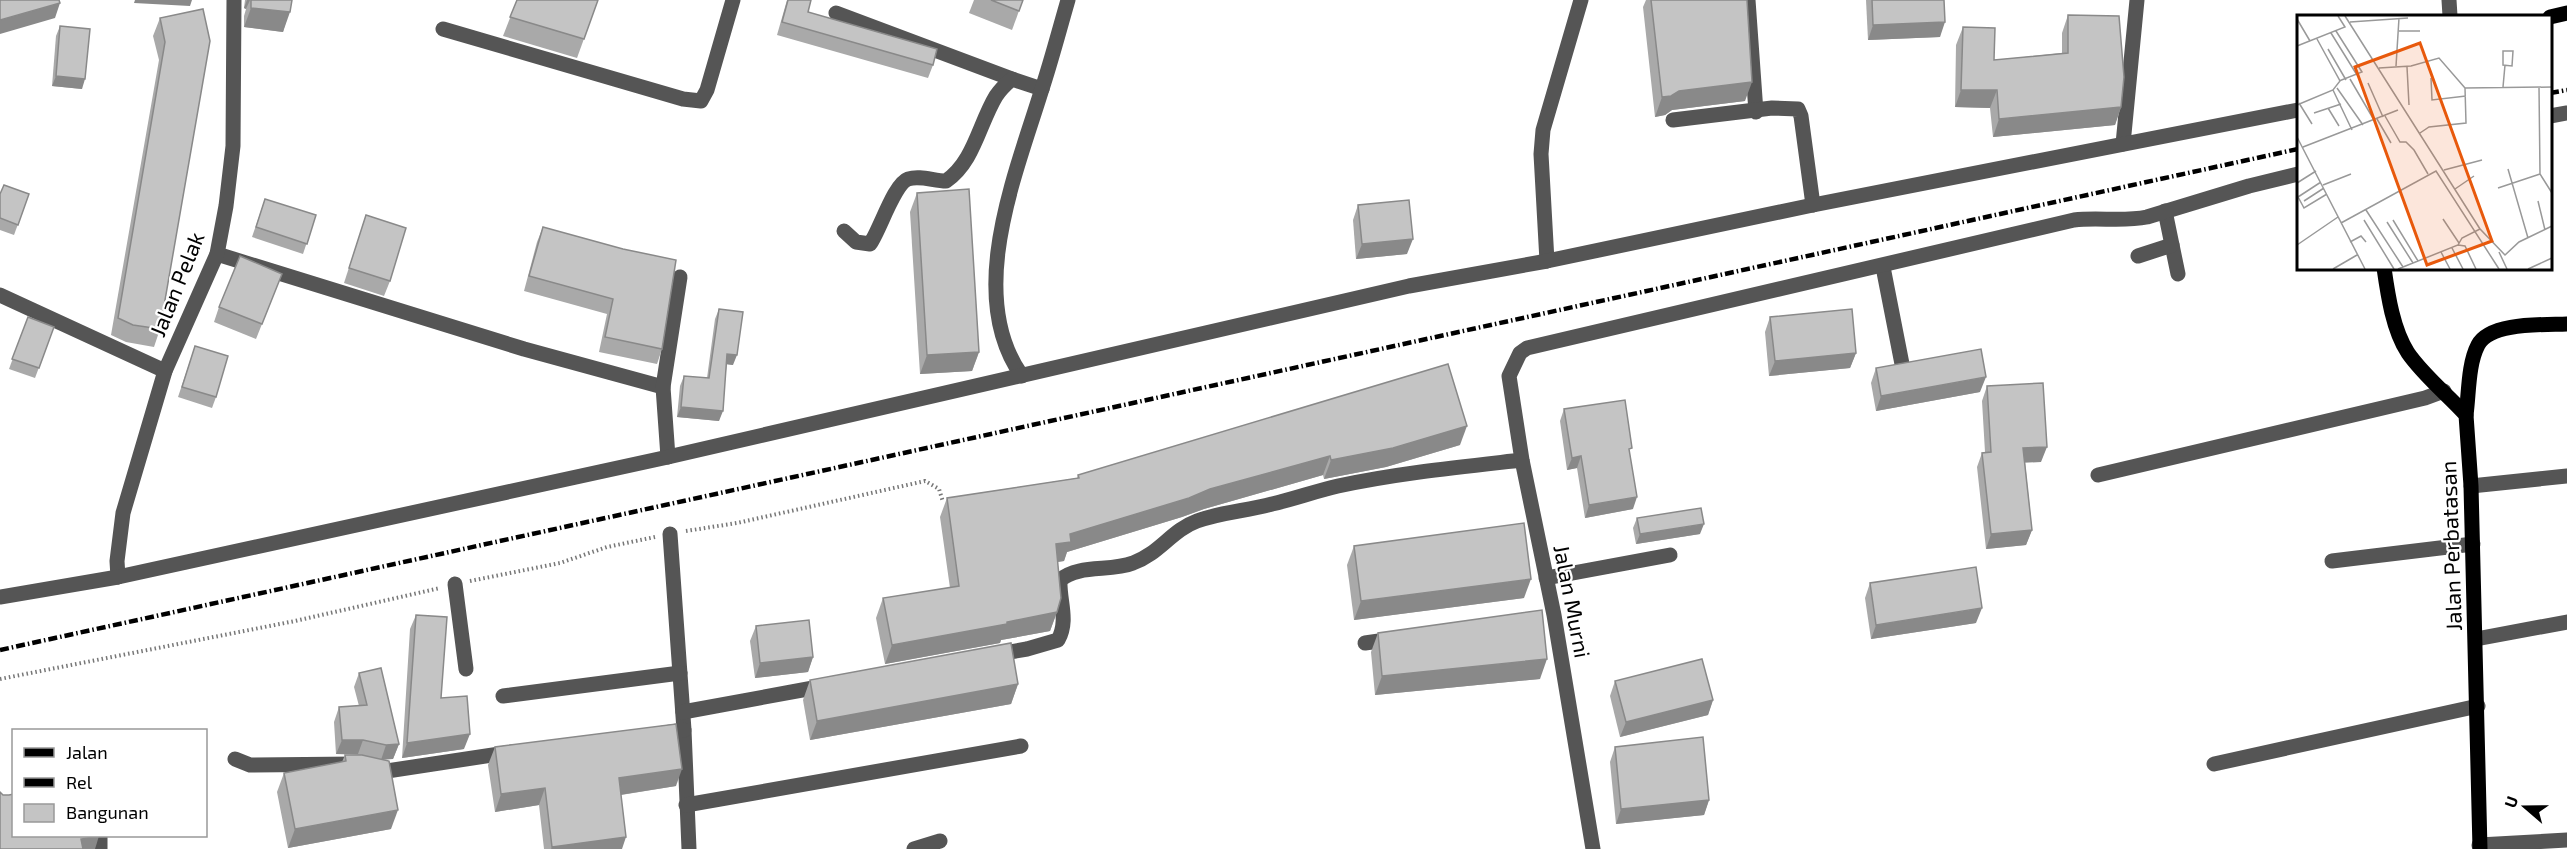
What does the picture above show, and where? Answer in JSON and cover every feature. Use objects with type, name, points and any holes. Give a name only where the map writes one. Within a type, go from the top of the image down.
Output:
[{"type":"main road","points":[[2552,17],[2567,13]]},
{"type":"main road","points":[[2384,270],[2399,334],[2408,352],[2424,373],[2445,391],[2466,415]]},
{"type":"main road","name":"Jalan Perbatasan","points":[[2480,847],[2472,486],[2466,415],[2474,356],[2479,343],[2486,336],[2503,328],[2567,324]]},
{"type":"street","name":"Jalan Pelak","points":[[118,577],[117,561],[123,513],[165,371],[217,254],[226,206],[233,146],[234,0]]},
{"type":"street","points":[[443,29],[683,99],[701,100],[708,90],[733,0]]},
{"type":"street","points":[[1022,376],[1003,341],[996,312],[998,257],[1004,218],[1019,162],[1068,0]]},
{"type":"street","points":[[1546,261],[1541,154],[1543,130],[1581,0]]},
{"type":"street","points":[[1748,0],[1756,112]]},
{"type":"street","points":[[2123,144],[2137,0]]},
{"type":"street","points":[[2449,0],[2450,15]]},
{"type":"street","points":[[836,13],[1042,89]]},
{"type":"street","points":[[844,231],[856,242],[870,244],[878,234],[895,195],[904,181],[920,177],[946,181],[954,176],[977,139],[995,97],[1012,79]]},
{"type":"street","points":[[1673,120],[1756,112],[1772,108],[1795,108],[1799,111],[1813,205]]},
{"type":"street","points":[[0,597],[118,577],[668,457],[1409,286],[1546,261],[1813,205],[2297,111]]},
{"type":"street","points":[[2552,116],[2567,113]]},
{"type":"street","points":[[2138,256],[2169,228],[2249,186],[2297,174]]},
{"type":"street","points":[[1902,364],[1883,273],[2074,220],[2094,217],[2132,220],[2169,228]]},
{"type":"street","points":[[2169,228],[2178,274]]},
{"type":"street","points":[[217,254],[524,349],[663,387]]},
{"type":"street","name":"Jalan Murni","points":[[1593,849],[1548,616],[1546,578],[1522,460],[1509,376],[1514,363],[1527,348],[1883,273]]},
{"type":"street","points":[[668,457],[663,387],[680,277]]},
{"type":"street","points":[[0,295],[165,371]]},
{"type":"street","points":[[2098,475],[2308,427],[2445,391]]},
{"type":"street","points":[[981,657],[1027,649],[1058,640],[1064,621],[1060,580],[1066,574],[1075,571],[1112,569],[1134,563],[1157,552],[1178,530],[1197,521],[1271,505],[1337,486],[1423,471],[1522,460]]},
{"type":"street","points":[[2472,486],[2567,476]]},
{"type":"street","points":[[670,534],[683,712],[689,849]]},
{"type":"street","points":[[2332,561],[2473,544]]},
{"type":"street","points":[[1546,578],[1671,555]]},
{"type":"street","points":[[455,587],[466,669]]},
{"type":"street","points":[[2476,639],[2567,622]]},
{"type":"street","points":[[1365,643],[1412,636]]},
{"type":"street","points":[[502,696],[680,673]]},
{"type":"street","points":[[683,712],[843,682]]},
{"type":"street","points":[[2214,764],[2478,706]]},
{"type":"street","points":[[638,736],[684,730]]},
{"type":"street","points":[[686,805],[1021,747]]},
{"type":"street","points":[[236,759],[250,765],[356,765],[387,771],[532,749]]},
{"type":"street","points":[[2480,847],[2567,840]]},
{"type":"street","points":[[914,849],[940,841]]},
{"type":"path","points":[[0,679],[455,587],[560,563],[613,545],[737,523],[925,481],[935,485],[943,502]]},
{"type":"building","points":[[0,0],[59,0],[60,3],[0,20]]},
{"type":"building","points":[[251,0],[292,0],[290,12],[251,8]]},
{"type":"building","points":[[517,0],[598,0],[584,39],[510,17]]},
{"type":"building","points":[[788,0],[811,0],[808,12],[937,49],[933,65],[782,22]]},
{"type":"building","points":[[991,0],[1023,0],[1019,11]]},
{"type":"building","points":[[1651,0],[1747,0],[1752,82],[1679,91],[1671,96],[1662,97]]},
{"type":"building","points":[[1872,0],[1944,0],[1945,22],[1873,25]]},
{"type":"building","points":[[203,9],[210,41],[160,329],[133,325],[118,318],[165,42],[160,18]]},
{"type":"building","points":[[2068,15],[2119,16],[2124,77],[2121,107],[1999,119],[1997,90],[1961,90],[1963,27],[1995,28],[1994,60],[2068,53]]},
{"type":"building","points":[[60,26],[90,29],[85,79],[56,76]]},
{"type":"building","points":[[4,185],[29,194],[18,225],[0,218],[0,194]]},
{"type":"building","points":[[969,189],[979,352],[927,355],[917,193]]},
{"type":"building","points":[[265,199],[316,215],[307,244],[256,227]]},
{"type":"building","points":[[1409,200],[1413,239],[1362,244],[1358,205]]},
{"type":"building","points":[[366,215],[406,228],[390,281],[349,268]]},
{"type":"building","points":[[543,227],[623,249],[676,260],[662,349],[605,337],[613,299],[529,276]]},
{"type":"building","points":[[240,256],[282,274],[262,324],[219,307]]},
{"type":"building","points":[[719,309],[743,312],[737,355],[727,354],[723,411],[681,407],[684,376],[709,378]]},
{"type":"building","points":[[1852,309],[1856,353],[1775,361],[1770,317]]},
{"type":"building","points":[[28,317],[54,327],[39,368],[12,359]]},
{"type":"building","points":[[195,346],[228,356],[216,397],[182,387]]},
{"type":"building","points":[[1981,349],[1986,377],[1881,396],[1876,368]]},
{"type":"building","points":[[1448,364],[1467,426],[1393,448],[1331,460],[1330,456],[1210,489],[1189,498],[1070,534],[1071,542],[1056,544],[1061,598],[1057,612],[1007,622],[1007,624],[892,645],[883,598],[959,586],[947,498],[1079,478],[1078,475]]},
{"type":"building","points":[[2043,383],[2047,447],[2023,448],[2032,530],[1991,534],[1982,453],[1991,452],[1987,386]]},
{"type":"building","points":[[1625,400],[1632,448],[1629,449],[1637,497],[1589,505],[1581,456],[1572,458],[1564,409]]},
{"type":"building","points":[[1701,508],[1704,524],[1640,534],[1637,518]]},
{"type":"building","points":[[1524,523],[1531,579],[1361,601],[1354,546]]},
{"type":"building","points":[[1976,567],[1982,608],[1876,625],[1870,583]]},
{"type":"building","points":[[1542,610],[1547,659],[1382,676],[1378,633]]},
{"type":"building","points":[[416,615],[447,617],[441,698],[467,696],[470,734],[407,743]]},
{"type":"building","points":[[809,620],[813,657],[760,663],[756,626]]},
{"type":"building","points":[[1011,643],[1018,684],[817,721],[810,680]]},
{"type":"building","points":[[1702,659],[1713,700],[1626,722],[1615,681]]},
{"type":"building","points":[[381,668],[399,744],[386,745],[363,740],[342,740],[339,707],[367,705],[359,673]]},
{"type":"building","points":[[676,724],[682,769],[619,778],[626,837],[552,847],[545,788],[501,794],[495,747]]},
{"type":"building","points":[[1703,737],[1709,800],[1621,809],[1615,747]]},
{"type":"building","points":[[345,755],[362,755],[389,761],[398,810],[295,829],[284,773],[346,761]]},
{"type":"building","points":[[0,792],[3,795],[12,794],[12,837],[93,837],[81,839],[83,849],[0,849]]},
{"type":"railway","points":[[2552,93],[2567,90]]},
{"type":"railway","points":[[0,650],[2297,149]]}]
